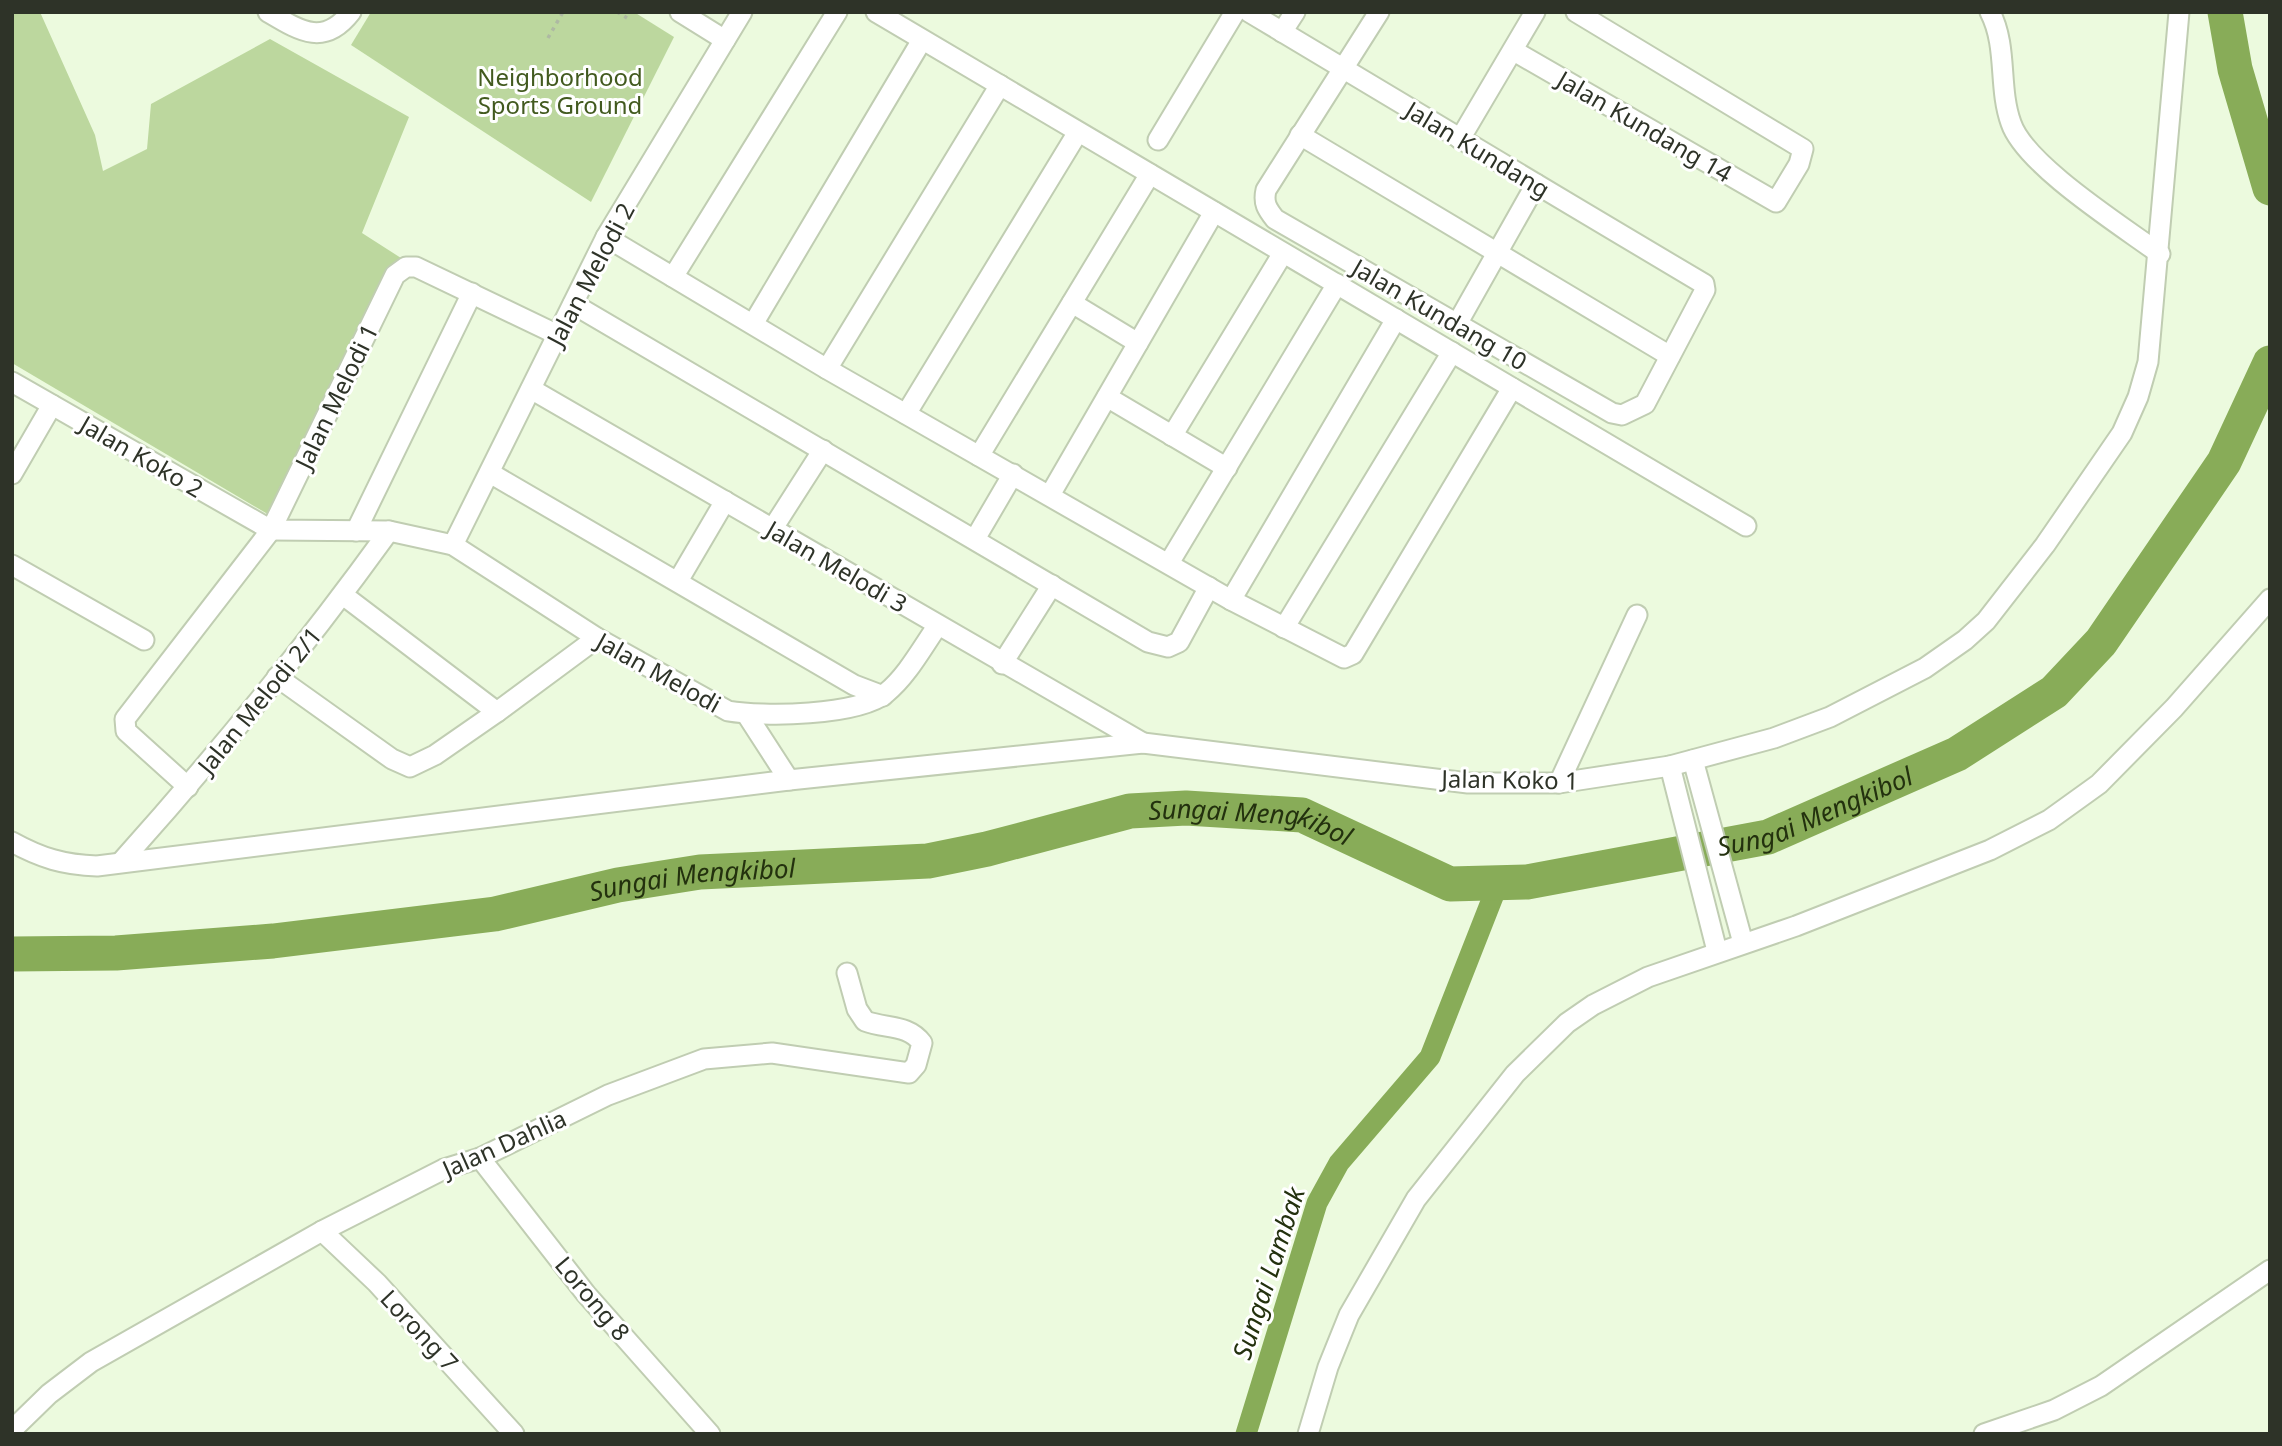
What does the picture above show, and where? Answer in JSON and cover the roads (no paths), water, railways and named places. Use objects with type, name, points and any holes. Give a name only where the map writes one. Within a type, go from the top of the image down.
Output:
[{"type":"street","points":[[268,12],[301,32],[326,33],[339,28],[351,12]]},
{"type":"street","points":[[680,12],[726,40]]},
{"type":"street","name":"Jalan Melodi 2","points":[[453,545],[606,237],[742,12]]},
{"type":"street","points":[[673,276],[837,12]]},
{"type":"street","points":[[876,12],[1746,526]]},
{"type":"street","points":[[1158,140],[1235,12]]},
{"type":"street","name":"Jalan Kundang","points":[[1250,12],[1705,287]]},
{"type":"street","points":[[1282,32],[1295,12]]},
{"type":"street","name":"Jalan Kundang 10","points":[[1379,12],[1266,190],[1264,200],[1275,219],[1612,413],[1622,415],[1646,404],[1705,287]]},
{"type":"street","points":[[1460,139],[1535,12]]},
{"type":"street","name":"Jalan Kundang 14","points":[[1514,51],[1776,202],[1799,164],[1803,149],[1576,12]]},
{"type":"street","points":[[1990,12],[1999,35],[2008,111],[2019,139],[2036,160],[2160,254]]},
{"type":"street","name":"Jalan Koko 1","points":[[1143,743],[1468,783],[1559,783],[1670,766],[1774,738],[1830,718],[1925,668],[1986,621],[2045,545],[2122,433],[2145,378],[2160,254],[2179,12]]},
{"type":"street","points":[[754,324],[922,40]]},
{"type":"street","points":[[827,369],[1000,85]]},
{"type":"street","points":[[906,414],[1078,132]]},
{"type":"street","points":[[1300,135],[1670,356]]},
{"type":"street","points":[[979,456],[1150,174]]},
{"type":"street","points":[[1457,324],[1536,184]]},
{"type":"street","points":[[1050,495],[1214,212]]},
{"type":"street","points":[[606,237],[827,369],[1231,600],[1339,657],[1353,654],[1512,388]]},
{"type":"street","points":[[1172,436],[1283,253]]},
{"type":"street","name":"Jalan Melodi 1","points":[[188,787],[126,732],[125,719],[271,530],[395,275],[406,267],[416,267],[472,293]]},
{"type":"street","points":[[1169,563],[1337,284]]},
{"type":"street","points":[[356,531],[472,293],[558,335]]},
{"type":"street","points":[[1072,303],[1138,343]]},
{"type":"street","points":[[573,304],[1148,642],[1168,647],[1179,642],[1209,587]]},
{"type":"street","points":[[1231,600],[1396,319]]},
{"type":"street","points":[[1284,628],[1452,352]]},
{"type":"street","name":"Jalan Koko 2","points":[[12,382],[271,530]]},
{"type":"street","name":"Jalan Melodi 3","points":[[531,388],[1002,664],[1143,743]]},
{"type":"street","points":[[1107,397],[1227,468]]},
{"type":"street","points":[[12,474],[52,405]]},
{"type":"street","points":[[772,528],[822,450]]},
{"type":"street","points":[[490,472],[854,685],[883,696],[896,684],[938,625]]},
{"type":"street","points":[[975,539],[1013,474]]},
{"type":"street","points":[[678,581],[725,500]]},
{"type":"street","points":[[271,530],[389,531],[453,545]]},
{"type":"street","name":"Jalan Melodi 2/1","points":[[121,862],[188,787],[343,595],[389,531]]},
{"type":"street","name":"Jalan Melodi","points":[[453,545],[597,638],[728,711],[747,715],[853,706],[883,696]]},
{"type":"street","points":[[12,565],[144,640]]},
{"type":"street","points":[[1002,664],[1052,585]]},
{"type":"street","points":[[343,595],[497,712]]},
{"type":"street","points":[[1308,1434],[1328,1367],[1361,1291],[1434,1172],[1546,1041],[1593,1004],[1648,977],[1990,850],[2049,820],[2099,783],[2174,708],[2270,598]]},
{"type":"street","points":[[1559,783],[1637,615]]},
{"type":"street","points":[[277,677],[392,759],[410,767],[435,754],[497,712],[597,638]]},
{"type":"street","points":[[747,715],[789,780]]},
{"type":"street","points":[[12,842],[45,860],[72,866],[121,862],[789,780],[1143,743]]},
{"type":"street","points":[[1693,760],[1743,943]]},
{"type":"street","points":[[1670,766],[1717,951]]},
{"type":"street","name":"Jalan Dahlia","points":[[12,1430],[49,1394],[91,1362],[322,1231],[444,1169],[480,1158],[608,1096],[704,1059],[772,1053],[909,1073],[916,1065],[922,1043],[915,1034],[897,1027],[865,1021],[857,1009],[847,973]]},
{"type":"street","name":"Lorong 8","points":[[480,1158],[586,1294],[710,1434]]},
{"type":"street","name":"Lorong 7","points":[[322,1231],[377,1283],[514,1434]]},
{"type":"street","points":[[1984,1434],[2054,1410],[2101,1386],[2270,1270]]},
{"type":"waterway","name":"Sungai Mengkibol","points":[[2225,12],[2235,69],[2270,188]]},
{"type":"waterway","name":"Sungai Mengkibol","points":[[12,954],[116,953],[273,941],[495,914],[618,885],[700,872],[928,861],[987,849],[1130,811],[1186,808],[1302,815],[1450,884],[1527,882],[1768,837],[1957,754],[2054,692],[2101,642],[2224,462],[2270,363]]},
{"type":"waterway","name":"Sungai Lambak","points":[[1246,1434],[1317,1203],[1339,1163],[1430,1057],[1498,884]]},
{"type":"park label","name":"Neighborhood Sports Ground","points":[[560,90]]}]
